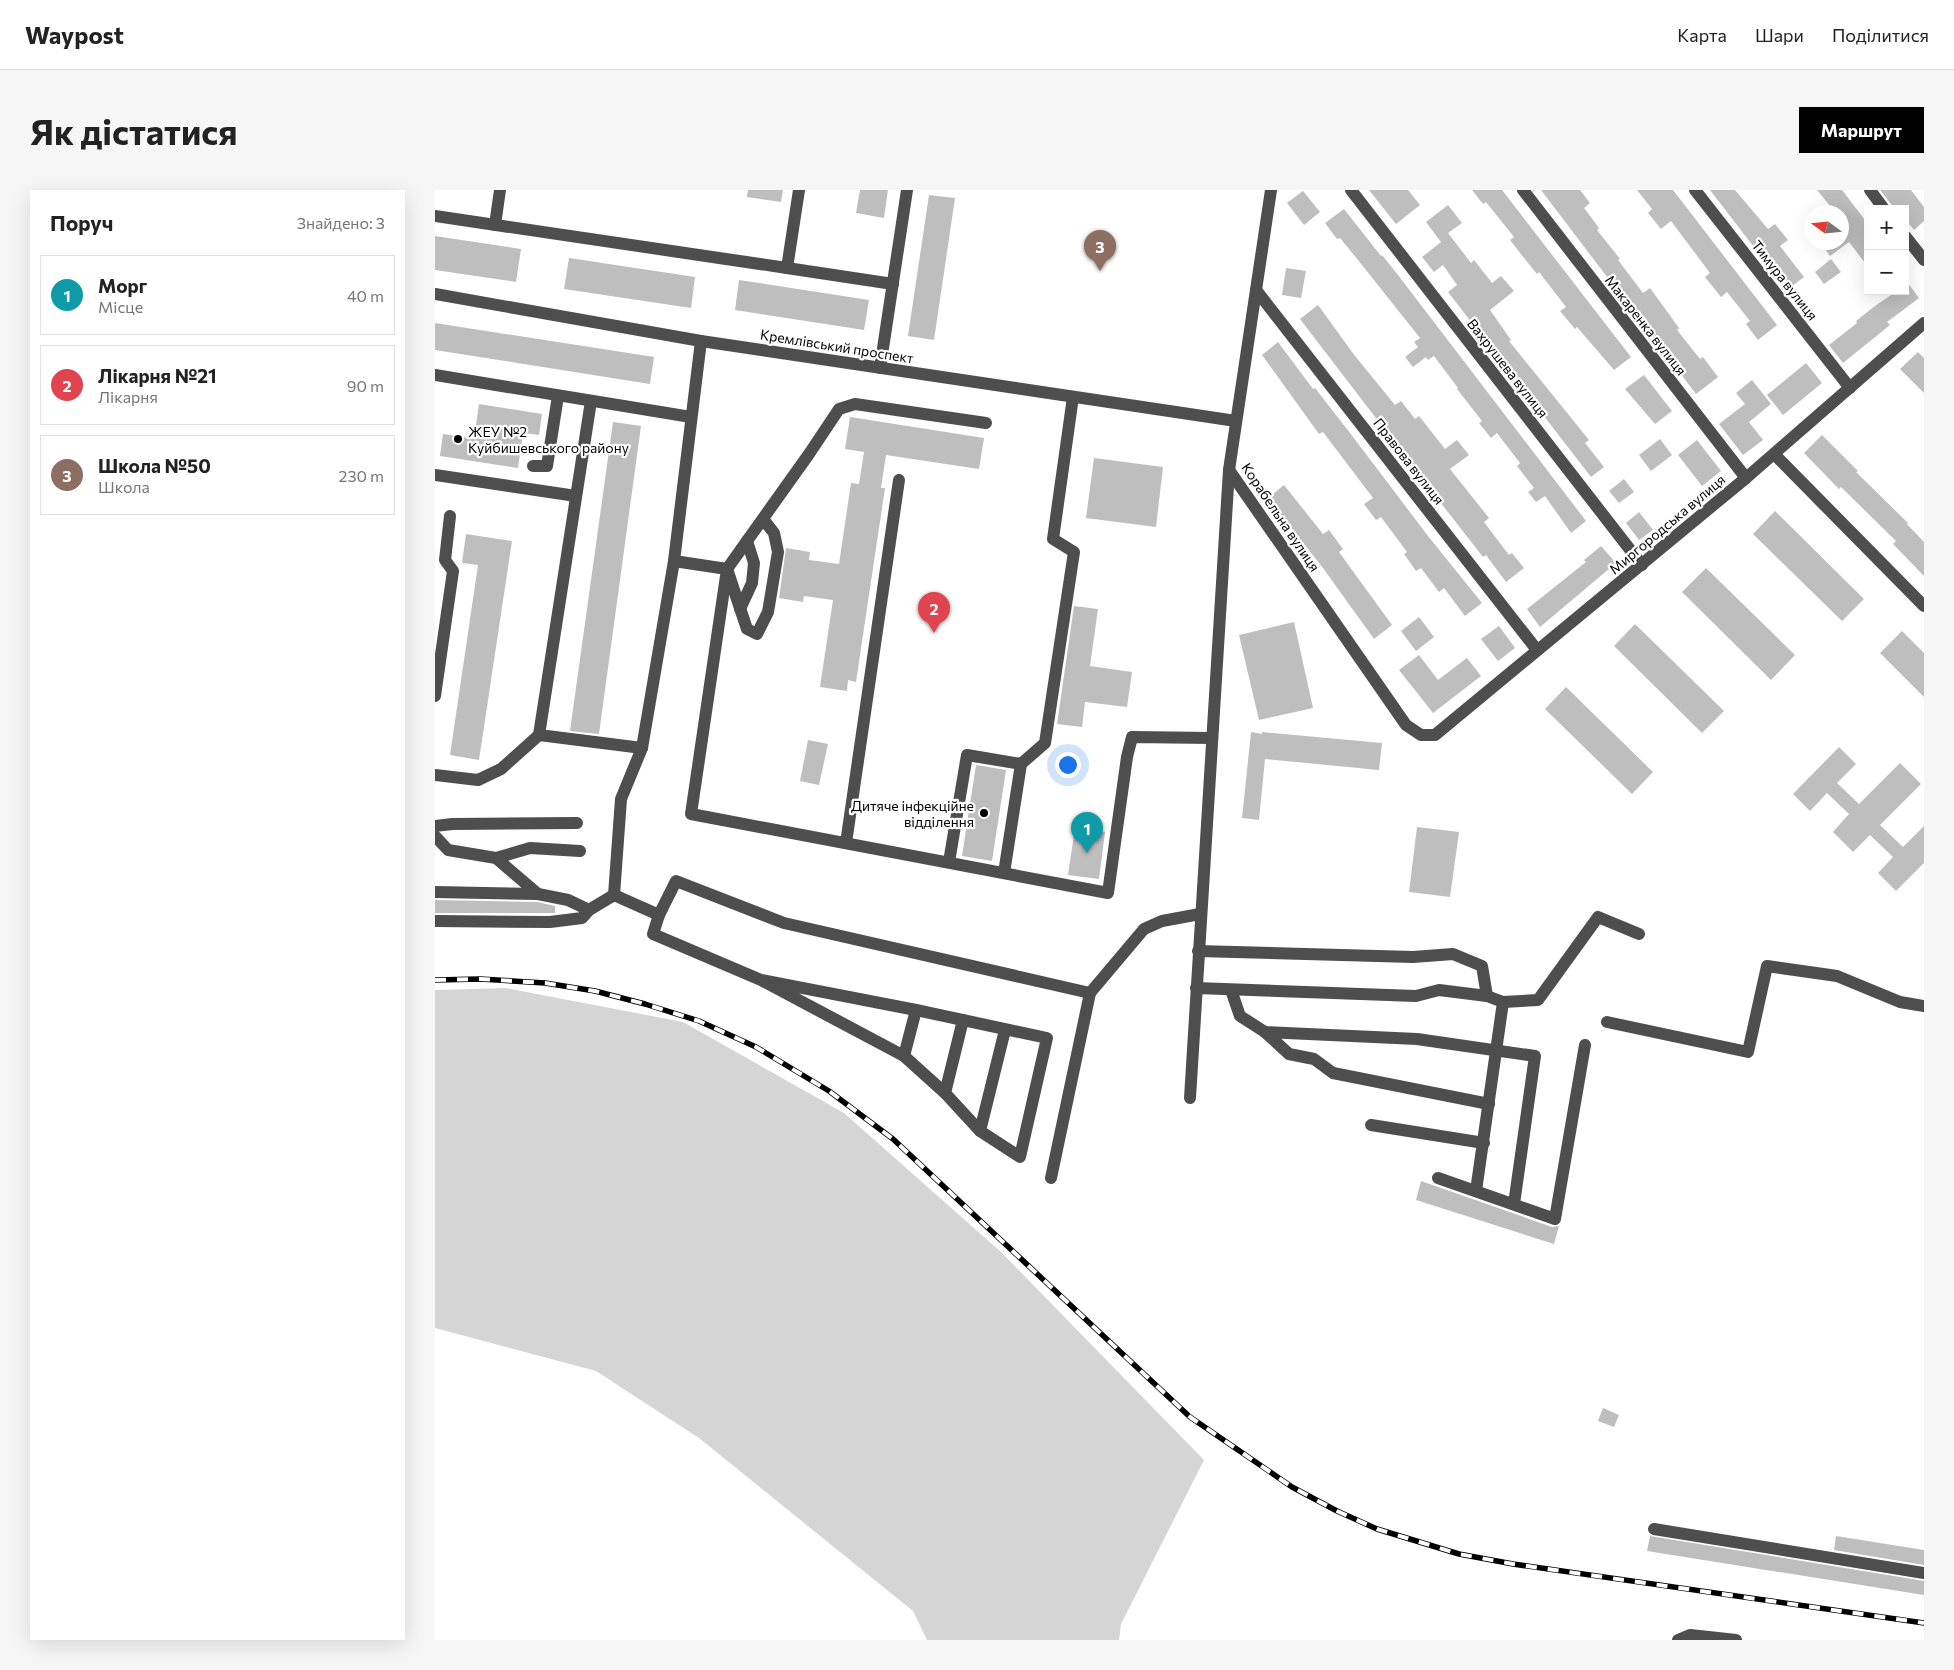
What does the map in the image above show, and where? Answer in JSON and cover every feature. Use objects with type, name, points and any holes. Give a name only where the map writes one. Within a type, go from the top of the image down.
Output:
[{"type":"street","points":[[495,225],[500,190]]},
{"type":"street","points":[[787,268],[799,190]]},
{"type":"street","points":[[880,368],[907,190]]},
{"type":"street","name":"Корабельна вулиця","points":[[1271,190],[1229,470],[1406,725],[1421,735]]},
{"type":"street","name":"Вахрушева вулиця","points":[[1351,190],[1642,565]]},
{"type":"street","name":"Макаренка вулиця","points":[[1523,190],[1746,478]]},
{"type":"street","name":"Тимура вулиця","points":[[1695,190],[1850,388]]},
{"type":"street","points":[[1870,190],[1881,205]]},
{"type":"street","points":[[435,216],[893,284]]},
{"type":"street","points":[[1909,241],[1924,260]]},
{"type":"street","name":"Правова вулиця","points":[[1256,290],[1537,650]]},
{"type":"street","name":"Кремлівський проспект","points":[[435,294],[701,341],[1236,421]]},
{"type":"street","name":"Миргородська вулиця","points":[[1421,735],[1435,734],[1642,565],[1922,328]]},
{"type":"street","points":[[614,895],[621,799],[642,748],[674,561],[701,341]]},
{"type":"street","points":[[435,375],[691,418]]},
{"type":"street","points":[[533,466],[547,466],[559,396]]},
{"type":"street","points":[[1004,873],[1021,764],[1045,743],[1074,552],[1053,538],[1073,397]]},
{"type":"street","points":[[435,776],[478,780],[501,769],[539,735],[591,401]]},
{"type":"street","points":[[987,423],[855,404],[839,409],[727,569],[691,814],[1108,893],[1127,757],[1132,737],[1211,738]]},
{"type":"street","points":[[1774,454],[1924,606]]},
{"type":"street","points":[[1191,1098],[1200,914],[1229,470]]},
{"type":"street","points":[[435,475],[576,496]]},
{"type":"street","points":[[846,843],[899,480]]},
{"type":"street","points":[[435,696],[453,571],[445,560],[450,516]]},
{"type":"street","points":[[727,569],[747,629],[757,634],[768,612],[778,552],[774,533],[763,519]]},
{"type":"street","points":[[740,609],[752,583],[754,563],[747,541]]},
{"type":"street","points":[[674,561],[727,569]]},
{"type":"street","points":[[539,735],[642,748]]},
{"type":"street","points":[[949,862],[967,755],[1021,764]]},
{"type":"street","points":[[435,826],[452,824],[577,823]]},
{"type":"street","points":[[435,836],[449,850]]},
{"type":"street","points":[[435,850],[449,850],[496,858],[530,848],[580,850]]},
{"type":"street","points":[[496,858],[538,894]]},
{"type":"street","points":[[761,980],[1047,1038],[1020,1157],[981,1131],[945,1093],[905,1056],[761,980],[653,934],[659,915],[675,881],[784,922],[1090,993]]},
{"type":"street","points":[[435,892],[538,894],[568,900],[589,910]]},
{"type":"street","points":[[435,921],[549,922],[582,918],[589,910],[614,895]]},
{"type":"street","points":[[614,895],[659,915]]},
{"type":"street","points":[[1051,1178],[1090,993],[1144,929],[1162,920],[1200,914]]},
{"type":"street","points":[[1196,988],[1416,996],[1439,990],[1487,996],[1503,1002],[1538,1000],[1598,917],[1639,934]]},
{"type":"street","points":[[1198,951],[1413,957],[1453,954],[1482,966],[1487,996]]},
{"type":"street","points":[[1607,1022],[1748,1052],[1767,966],[1837,976],[1900,1002],[1924,1006]]},
{"type":"street","points":[[1231,990],[1240,1016],[1265,1032],[1289,1054],[1314,1059],[1333,1073],[1489,1104]]},
{"type":"street","points":[[1476,1191],[1503,1002]]},
{"type":"street","points":[[905,1056],[916,1010]]},
{"type":"street","points":[[945,1093],[963,1020]]},
{"type":"street","points":[[981,1131],[1005,1030]]},
{"type":"street","points":[[1265,1032],[1417,1039],[1535,1056],[1514,1204]]},
{"type":"street","points":[[1438,1178],[1555,1219],[1585,1045]]},
{"type":"street","points":[[1371,1125],[1484,1143]]},
{"type":"street","points":[[1654,1529],[1924,1574]]},
{"type":"street","points":[[1678,1640],[1690,1635],[1729,1640]]},
{"type":"shaded area","points":[[506,988],[683,1022],[844,1113],[1001,1252],[1204,1460],[1121,1624],[1119,1640],[927,1640],[913,1611],[699,1438],[596,1371],[435,1328],[435,990]]},
{"type":"building","points":[[748,190],[783,190],[781,202],[747,197]]},
{"type":"building","points":[[860,190],[888,190],[884,218],[856,213]]},
{"type":"building","points":[[1369,190],[1408,190],[1420,205],[1396,224]]},
{"type":"building","points":[[1472,190],[1502,190],[1631,357],[1614,370],[1577,327],[1575,329],[1560,311],[1566,307],[1539,272],[1537,274],[1510,240],[1514,237],[1486,202],[1483,204]]},
{"type":"building","points":[[1541,190],[1580,190],[1590,203],[1584,208],[1599,228],[1597,230],[1620,259],[1618,260],[1643,293],[1650,288],[1679,328],[1677,330],[1700,359],[1703,357],[1718,377],[1696,394]]},
{"type":"building","points":[[1637,190],[1673,190],[1777,325],[1758,340],[1746,324],[1750,321],[1727,292],[1721,297],[1705,277],[1710,273],[1671,221],[1661,229],[1648,213],[1652,209]]},
{"type":"building","points":[[1710,190],[1735,190],[1768,229],[1775,224],[1788,240],[1780,246],[1804,277],[1787,290]]},
{"type":"building","points":[[1817,190],[1842,190],[1864,219],[1864,262],[1849,242],[1849,205],[1829,205]]},
{"type":"building","points":[[1880,190],[1911,190],[1924,207],[1924,221],[1914,230],[1909,224],[1909,205],[1892,205]]},
{"type":"building","points":[[1303,191],[1320,212],[1304,225],[1287,203]]},
{"type":"building","points":[[929,195],[955,198],[934,340],[908,336]]},
{"type":"building","points":[[1448,205],[1462,223],[1448,233],[1471,263],[1474,260],[1492,283],[1501,276],[1514,291],[1490,310],[1511,340],[1509,341],[1589,440],[1585,443],[1604,467],[1591,477],[1448,292],[1457,285],[1443,265],[1434,272],[1422,257],[1441,242],[1426,222]]},
{"type":"building","points":[[1344,209],[1398,275],[1586,521],[1571,533],[1545,496],[1536,502],[1528,492],[1534,488],[1517,466],[1520,463],[1497,433],[1491,438],[1479,423],[1482,421],[1434,356],[1428,360],[1426,357],[1413,367],[1405,357],[1418,347],[1414,342],[1420,338],[1340,238],[1337,239],[1325,223]]},
{"type":"building","points":[[435,236],[521,249],[516,282],[435,270]]},
{"type":"building","points":[[1826,250],[1838,250],[1830,256]]},
{"type":"building","points":[[569,258],[695,277],[691,308],[564,289]]},
{"type":"building","points":[[1831,259],[1841,272],[1824,284],[1815,272]]},
{"type":"building","points":[[1286,268],[1306,271],[1301,298],[1282,295]]},
{"type":"building","points":[[739,280],[869,300],[864,330],[735,310]]},
{"type":"building","points":[[1909,284],[1919,298],[1887,322],[1890,325],[1843,363],[1829,345],[1875,306],[1891,295],[1909,295]]},
{"type":"building","points":[[1318,305],[1355,356],[1395,405],[1401,401],[1415,419],[1419,416],[1445,449],[1457,440],[1469,455],[1450,469],[1489,518],[1484,522],[1509,555],[1512,553],[1524,568],[1506,582],[1486,555],[1483,557],[1300,319]]},
{"type":"building","points":[[435,323],[654,357],[650,384],[435,350]]},
{"type":"building","points":[[1278,342],[1482,603],[1465,616],[1444,588],[1439,592],[1421,568],[1416,571],[1404,554],[1407,552],[1381,517],[1376,520],[1364,504],[1373,498],[1323,432],[1319,434],[1262,355]]},
{"type":"building","points":[[1918,352],[1924,358],[1924,393],[1900,369]]},
{"type":"building","points":[[1806,363],[1822,383],[1783,415],[1767,395]]},
{"type":"building","points":[[1644,375],[1672,411],[1655,424],[1625,389]]},
{"type":"building","points":[[1752,380],[1771,404],[1749,422],[1763,440],[1743,455],[1719,424],[1745,404],[1736,393]]},
{"type":"building","name":"ЖЕУ №2 Куйбишевського району","points":[[479,404],[542,414],[539,435],[523,433],[518,468],[440,456],[443,434],[474,439]]},
{"type":"building","points":[[850,417],[984,438],[979,469],[886,455],[881,488],[885,488],[856,682],[848,680],[847,691],[820,687],[833,600],[804,596],[803,602],[779,598],[786,548],[810,552],[809,560],[839,564],[851,483],[859,484],[864,452],[845,449]]},
{"type":"building","points":[[613,422],[641,426],[599,734],[570,731]]},
{"type":"building","points":[[1822,435],[1858,471],[1856,472],[1908,523],[1924,542],[1924,576],[1893,544],[1896,541],[1841,487],[1839,489],[1804,453]]},
{"type":"building","points":[[1660,439],[1672,455],[1651,471],[1639,455]]},
{"type":"building","points":[[1697,440],[1721,471],[1702,486],[1678,455]]},
{"type":"building","points":[[1094,458],[1163,467],[1156,527],[1086,518]]},
{"type":"building","points":[[1624,479],[1634,492],[1619,503],[1609,491]]},
{"type":"building","points":[[1284,485],[1323,534],[1329,530],[1343,549],[1339,552],[1392,625],[1374,639],[1323,568],[1268,498]]},
{"type":"building","points":[[1775,511],[1864,599],[1842,621],[1753,534]]},
{"type":"building","points":[[1639,512],[1653,530],[1639,540],[1626,523]]},
{"type":"building","points":[[466,534],[512,541],[479,760],[450,755],[478,565],[462,563]]},
{"type":"building","points":[[1601,546],[1616,563],[1540,627],[1527,609],[1586,562],[1584,560]]},
{"type":"building","points":[[1706,568],[1795,655],[1771,680],[1682,592]]},
{"type":"building","points":[[1074,606],[1098,609],[1090,666],[1132,672],[1127,707],[1085,702],[1082,727],[1057,724]]},
{"type":"building","points":[[1419,617],[1434,637],[1416,651],[1401,631]]},
{"type":"building","points":[[1294,622],[1313,708],[1259,720],[1239,635]]},
{"type":"building","points":[[1635,624],[1724,711],[1702,733],[1614,646]]},
{"type":"building","points":[[1499,626],[1515,648],[1498,661],[1481,639]]},
{"type":"building","points":[[1902,631],[1924,653],[1924,697],[1880,653]]},
{"type":"building","points":[[1419,655],[1438,680],[1467,658],[1481,676],[1433,713],[1399,670]]},
{"type":"building","points":[[1566,687],[1653,772],[1632,794],[1545,709]]},
{"type":"building","points":[[1251,732],[1382,743],[1379,770],[1265,759],[1259,820],[1242,818]]},
{"type":"building","points":[[808,740],[828,744],[819,785],[800,781]]},
{"type":"building","points":[[1839,747],[1856,764],[1837,783],[1859,804],[1900,763],[1921,784],[1880,825],[1903,847],[1924,826],[1924,863],[1896,891],[1878,873],[1893,857],[1870,835],[1853,852],[1833,832],[1849,814],[1827,793],[1810,811],[1793,794]]},
{"type":"building","name":"Дитяче інфекційне відділення","points":[[976,765],[1006,770],[992,861],[962,856]]},
{"type":"building","points":[[1417,827],[1459,832],[1450,897],[1409,892]]},
{"type":"building","points":[[1075,828],[1105,832],[1099,879],[1068,875]]},
{"type":"building","points":[[435,900],[537,902],[555,906],[555,913],[435,913]]},
{"type":"building","points":[[1421,1181],[1552,1227],[1559,1226],[1554,1244],[1416,1200]]},
{"type":"building","points":[[1603,1408],[1619,1415],[1614,1427],[1598,1421]]},
{"type":"building","points":[[1650,1536],[1924,1581],[1924,1595],[1647,1551]]},
{"type":"building","points":[[1836,1536],[1924,1550],[1924,1565],[1834,1550]]},
{"type":"railway","points":[[435,980],[480,979],[545,983],[595,991],[699,1021],[756,1047],[829,1091],[893,1139],[1190,1417],[1292,1487],[1337,1511],[1377,1529],[1459,1554],[1513,1564],[1924,1623]]},
{"type":"place","name":"Школа №50","points":[[1100,271]]},
{"type":"place","name":"ЖЕУ №2 Куйбишевського району","points":[[458,439]]},
{"type":"place","name":"Лікарня №21","points":[[934,633]]},
{"type":"place","name":"Дитяче інфекційне відділення","points":[[984,813]]},
{"type":"place","name":"Морг","points":[[1087,853]]}]
